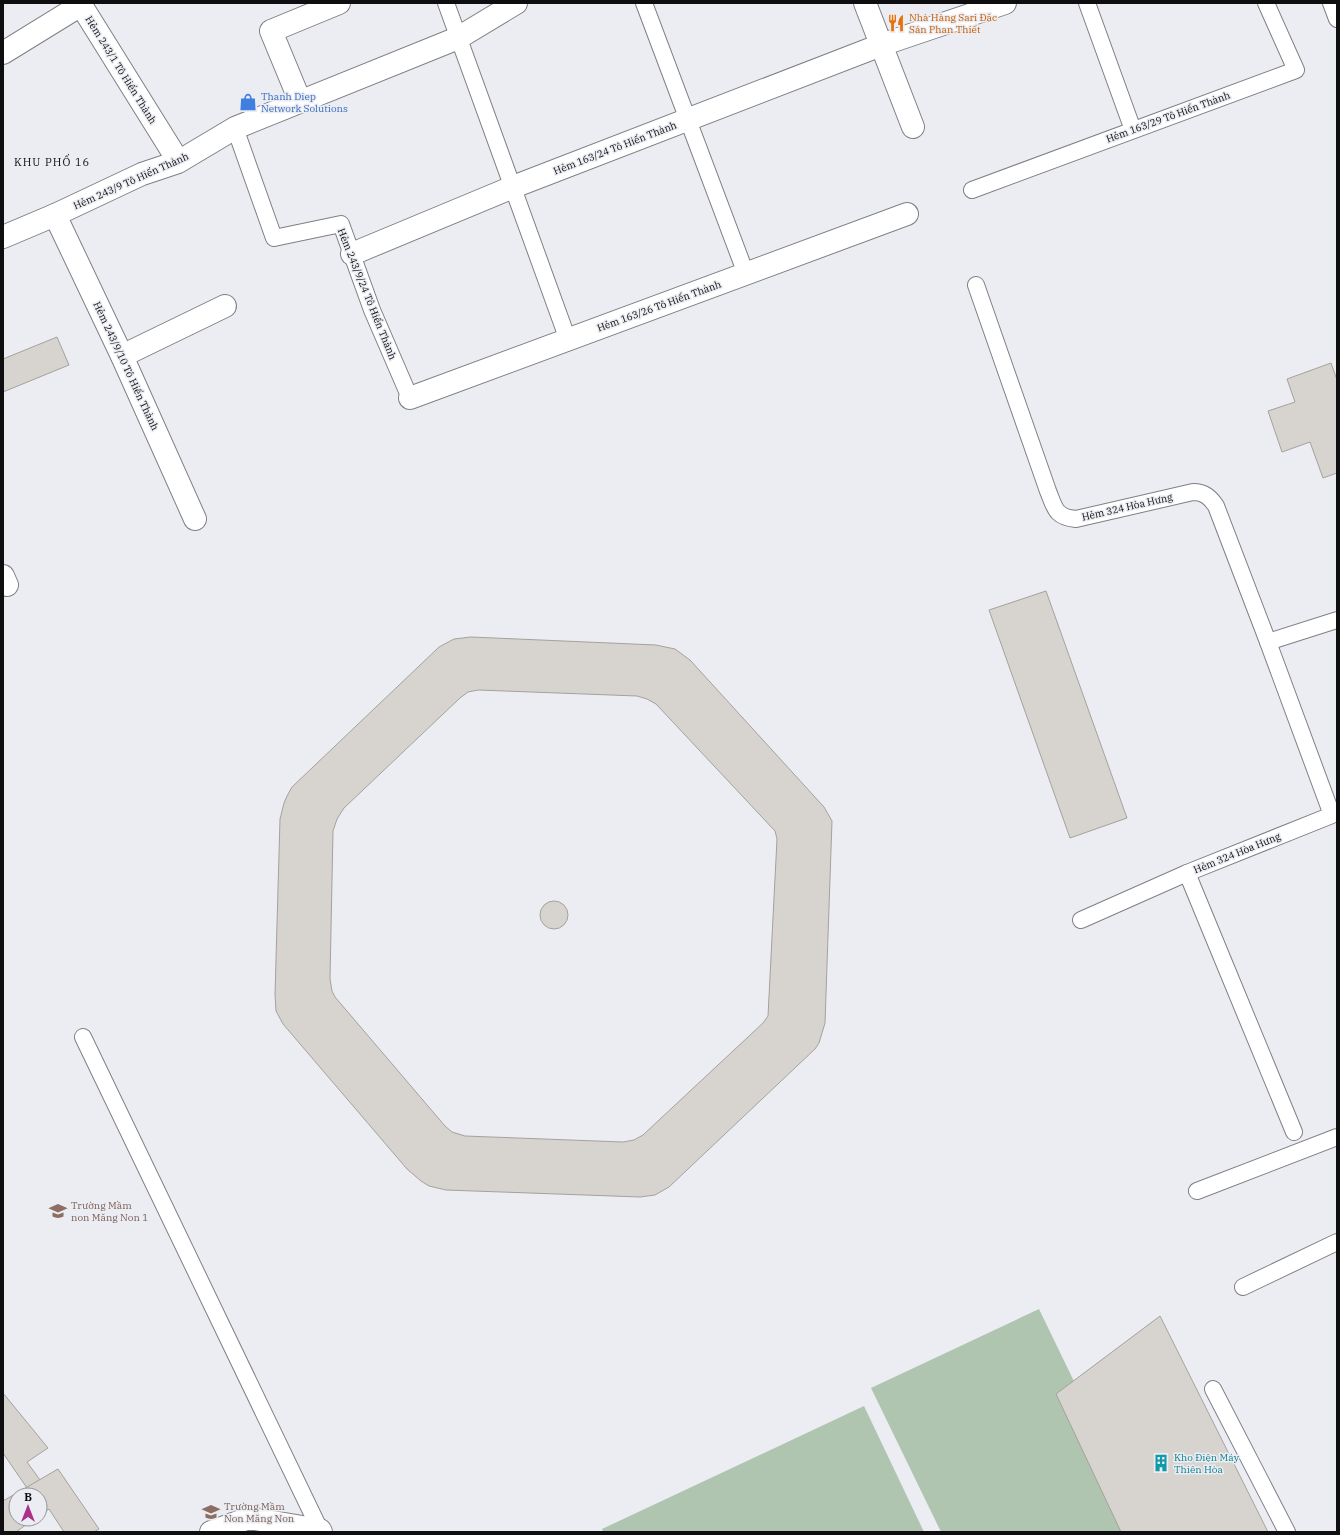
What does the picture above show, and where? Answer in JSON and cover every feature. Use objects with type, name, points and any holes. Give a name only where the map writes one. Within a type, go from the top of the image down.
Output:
[{"type":"street","points":[[300,101],[271,31],[339,3]]},
{"type":"street","name":"Hẻm 243/9 Tô Hiến Thành","points":[[3,237],[55,215],[235,128],[458,38],[516,3]]},
{"type":"street","points":[[865,3],[913,127]]},
{"type":"street","name":"Hẻm 163/24 Tô Hiến Thành","points":[[352,254],[513,187],[881,46],[1005,3]]},
{"type":"street","name":"Hẻm 243/1 Tô Hiến Thành","points":[[3,53],[82,4],[175,157]]},
{"type":"street","name":"Hẻm 163/26 Tô Hiến Thành","points":[[410,398],[907,214]]},
{"type":"street","name":"Hẻm 243/9/10 Tô Hiến Thành","points":[[55,215],[122,356],[194,519]]},
{"type":"street","points":[[122,356],[225,306]]},
{"type":"street","points":[[210,1532],[249,1518],[321,1531]]},
{"type":"lane","points":[[446,3],[568,340]]},
{"type":"lane","points":[[644,3],[746,274]]},
{"type":"lane","points":[[1087,3],[1133,130]]},
{"type":"lane","name":"Hẻm 163/29 Tô Hiến Thành","points":[[972,190],[1296,70],[1266,3]]},
{"type":"lane","points":[[1331,3],[1337,19]]},
{"type":"lane","name":"Hẻm 243/9/24 Tô Hiến Thành","points":[[235,128],[274,238],[340,224],[372,310],[410,398]]},
{"type":"lane","name":"Hẻm 324 Hòa Hưng","points":[[976,285],[1048,491],[1057,512],[1066,518],[1076,519],[1193,492],[1200,492],[1210,497],[1216,506],[1268,642],[1332,815],[1187,873],[1294,1132]]},
{"type":"lane","points":[[1268,642],[1337,620]]},
{"type":"lane","points":[[1081,920],[1187,873]]},
{"type":"lane","points":[[83,1037],[321,1531]]},
{"type":"lane","points":[[1197,1191],[1337,1137]]},
{"type":"lane","points":[[1243,1287],[1337,1242]]},
{"type":"lane","points":[[1213,1389],[1287,1532]]},
{"type":"green space","points":[[1039,1309],[1147,1532],[941,1532],[871,1388]]},
{"type":"green space","points":[[864,1406],[924,1532],[603,1532],[602,1529]]},
{"type":"building","points":[[57,337],[69,365],[3,392],[3,359]]},
{"type":"building","points":[[1331,363],[1337,380],[1337,473],[1323,478],[1310,442],[1282,452],[1268,411],[1295,402],[1287,379]]},
{"type":"building","points":[[1046,591],[1127,818],[1070,838],[989,610]]},
{"type":"building","points":[[471,637],[656,645],[675,649],[690,660],[824,807],[832,821],[825,1023],[819,1043],[815,1049],[669,1187],[655,1195],[640,1197],[446,1190],[429,1186],[407,1169],[283,1024],[276,1011],[275,995],[280,819],[287,796],[292,787],[439,647],[454,639]],"holes":[[[478,690],[637,696],[656,704],[775,831],[777,839],[768,1016],[763,1023],[643,1135],[634,1140],[623,1142],[465,1136],[452,1132],[445,1126],[335,997],[332,991],[330,979],[333,831],[337,819],[344,808],[468,692]]]},
{"type":"building","points":[[554,901],[564,905],[568,915],[564,925],[554,929],[544,925],[540,915],[544,905]]},
{"type":"building","name":"Kho Điện Máy Thiên Hòa","points":[[1160,1316],[1268,1532],[1121,1532],[1056,1394]]},
{"type":"building","points":[[3,1393],[48,1448],[27,1462],[40,1480],[26,1487],[3,1453]]},
{"type":"building","points":[[58,1469],[99,1529],[94,1532],[64,1532],[49,1509],[48,1510],[48,1487],[27,1487]]},
{"type":"building","points":[[8,1498],[8,1527],[23,1527],[16,1532],[3,1532],[3,1501]]},
{"type":"place","name":"Nhà Hàng Sari Đặc Sản Phan Thiết","points":[[896,23]]},
{"type":"place","name":"Thanh Diep Network Solutions","points":[[248,102]]},
{"type":"place","name":"Trường Mầm non Măng Non 1","points":[[58,1211]]},
{"type":"place","name":"Kho Điện Máy Thiên Hòa","points":[[1161,1463]]},
{"type":"place","name":"Trường Mầm Non Măng Non","points":[[211,1512]]},
{"type":"district","name":"KHU PHỐ 16","points":[[52,162]]}]
